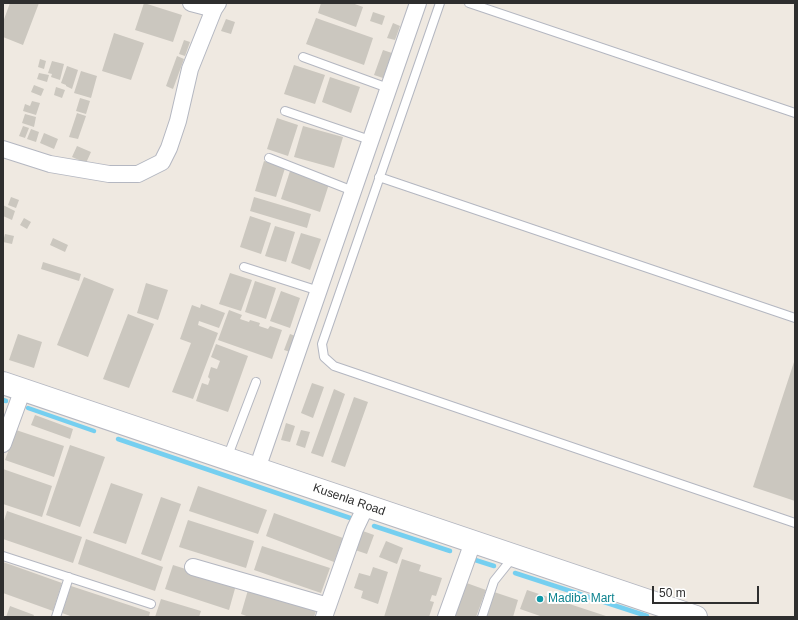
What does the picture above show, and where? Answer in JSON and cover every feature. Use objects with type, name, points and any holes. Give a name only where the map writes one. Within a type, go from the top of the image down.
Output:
[{"type":"main road","name":"Kusenla Road","points":[[13,386],[514,556],[660,611],[696,617]]},
{"type":"street","points":[[3,149],[50,164],[109,174],[138,174],[162,162],[169,148],[178,121],[190,69],[216,6],[192,3]]},
{"type":"street","points":[[258,469],[418,3]]},
{"type":"street","points":[[3,444],[13,386]]},
{"type":"street","points":[[193,567],[326,612],[355,529],[366,506]]},
{"type":"street","points":[[446,617],[473,542]]},
{"type":"lane","points":[[440,3],[322,344],[324,358],[334,366],[795,523]]},
{"type":"lane","points":[[469,3],[795,113]]},
{"type":"lane","points":[[303,57],[388,88]]},
{"type":"lane","points":[[285,111],[370,140]]},
{"type":"lane","points":[[269,158],[353,191]]},
{"type":"lane","points":[[379,177],[795,318]]},
{"type":"lane","points":[[244,267],[318,291]]},
{"type":"lane","points":[[227,459],[256,382]]},
{"type":"lane","points":[[3,556],[151,604]]},
{"type":"lane","points":[[482,617],[494,582],[514,556]]},
{"type":"lane","points":[[56,617],[69,577]]},
{"type":"building","points":[[10,3],[39,3],[23,45],[3,37],[3,22]]},
{"type":"building","points":[[144,3],[182,15],[173,42],[135,30]]},
{"type":"building","points":[[321,3],[352,3],[363,7],[356,27],[318,13]]},
{"type":"building","points":[[373,12],[385,16],[382,25],[370,21]]},
{"type":"building","points":[[316,18],[373,38],[364,65],[306,44]]},
{"type":"building","points":[[226,19],[235,22],[231,34],[221,31]]},
{"type":"building","points":[[393,23],[400,26],[395,40],[387,38]]},
{"type":"building","points":[[114,33],[144,43],[131,80],[102,71]]},
{"type":"building","points":[[184,40],[190,42],[185,56],[179,54]]},
{"type":"building","points":[[383,50],[392,53],[383,78],[374,75]]},
{"type":"building","points":[[177,56],[184,59],[173,89],[166,86]]},
{"type":"building","points":[[40,59],[46,61],[44,69],[38,67]]},
{"type":"building","points":[[52,61],[64,64],[60,80],[51,77],[52,74],[48,73]]},
{"type":"building","points":[[294,65],[325,75],[315,104],[284,94]]},
{"type":"building","points":[[67,66],[78,70],[72,89],[61,83]]},
{"type":"building","points":[[81,71],[97,76],[91,98],[74,93]]},
{"type":"building","points":[[39,73],[49,75],[47,82],[37,79]]},
{"type":"building","points":[[330,77],[360,87],[351,113],[322,102]]},
{"type":"building","points":[[34,85],[44,89],[41,96],[31,92]]},
{"type":"building","points":[[56,87],[65,90],[62,98],[54,95]]},
{"type":"building","points":[[80,98],[90,101],[86,114],[76,111]]},
{"type":"building","points":[[32,101],[40,103],[36,115],[23,111],[25,104],[30,106]]},
{"type":"building","points":[[77,113],[86,116],[78,139],[69,137]]},
{"type":"building","points":[[25,114],[36,117],[34,127],[22,123]]},
{"type":"building","points":[[277,118],[298,125],[288,156],[267,149]]},
{"type":"building","points":[[23,126],[29,128],[25,138],[19,136]]},
{"type":"building","points":[[303,126],[343,137],[334,168],[294,157]]},
{"type":"building","points":[[31,129],[39,132],[36,142],[27,139]]},
{"type":"building","points":[[44,133],[58,139],[54,149],[40,143]]},
{"type":"building","points":[[77,146],[91,152],[86,163],[72,157]]},
{"type":"building","points":[[264,161],[285,168],[276,197],[255,191]]},
{"type":"building","points":[[290,171],[329,184],[320,212],[281,199]]},
{"type":"building","points":[[11,197],[19,200],[16,208],[8,205]]},
{"type":"building","points":[[254,197],[311,214],[307,228],[250,211]]},
{"type":"building","points":[[3,205],[15,211],[12,220],[3,216]]},
{"type":"building","points":[[250,216],[271,223],[261,254],[240,247]]},
{"type":"building","points":[[24,218],[31,222],[27,229],[20,225]]},
{"type":"building","points":[[275,226],[295,232],[286,262],[265,256]]},
{"type":"building","points":[[301,233],[321,239],[310,270],[291,263]]},
{"type":"building","points":[[5,234],[14,236],[12,244],[3,242]]},
{"type":"building","points":[[53,238],[68,245],[65,252],[50,245]]},
{"type":"building","points":[[43,262],[81,274],[79,281],[41,269]]},
{"type":"building","points":[[230,273],[252,280],[241,311],[219,304]]},
{"type":"building","points":[[84,277],[114,289],[88,357],[57,345]]},
{"type":"building","points":[[255,281],[276,288],[266,319],[245,312]]},
{"type":"building","points":[[146,283],[168,290],[158,320],[137,313]]},
{"type":"building","points":[[281,291],[300,298],[290,328],[270,321]]},
{"type":"building","points":[[201,304],[225,313],[219,328],[199,321],[198,325],[218,333],[193,399],[172,392],[191,343],[180,339],[192,305],[200,308]]},
{"type":"building","points":[[229,310],[242,315],[240,319],[260,323],[259,326],[268,329],[270,326],[282,330],[272,359],[218,340]]},
{"type":"building","points":[[128,314],[154,324],[129,388],[103,379]]},
{"type":"building","points":[[18,334],[42,342],[34,368],[9,360]]},
{"type":"building","points":[[290,334],[298,337],[293,353],[284,350]]},
{"type":"building","points":[[216,344],[248,356],[228,412],[196,401],[202,383],[208,385],[210,379],[208,377],[211,367],[217,369],[220,361],[211,357]]},
{"type":"building","points":[[795,359],[795,501],[753,487]]},
{"type":"building","points":[[312,383],[324,387],[313,418],[301,413]]},
{"type":"building","points":[[334,389],[345,394],[323,457],[311,453]]},
{"type":"building","points":[[354,397],[368,402],[345,467],[331,462]]},
{"type":"building","points":[[35,415],[73,429],[70,439],[31,425]]},
{"type":"building","points":[[286,423],[295,426],[290,442],[281,440]]},
{"type":"building","points":[[16,430],[64,446],[54,477],[5,460]]},
{"type":"building","points":[[301,430],[310,432],[305,448],[296,445]]},
{"type":"building","points":[[70,445],[105,457],[80,527],[46,515]]},
{"type":"building","points":[[3,469],[52,486],[42,517],[3,504]]},
{"type":"building","points":[[111,483],[143,494],[126,544],[93,533]]},
{"type":"building","points":[[198,486],[267,510],[258,534],[189,511]]},
{"type":"building","points":[[161,497],[181,504],[161,561],[141,554]]},
{"type":"building","points":[[7,511],[82,537],[73,563],[3,539],[3,524]]},
{"type":"building","points":[[274,513],[343,538],[334,562],[266,536]]},
{"type":"building","points":[[188,520],[254,541],[246,568],[179,547]]},
{"type":"building","points":[[360,530],[374,535],[367,554],[352,549]]},
{"type":"building","points":[[86,539],[163,567],[155,591],[78,564]]},
{"type":"building","points":[[386,541],[403,548],[397,564],[379,557]]},
{"type":"building","points":[[262,546],[330,568],[321,593],[254,570]]},
{"type":"building","points":[[402,559],[421,565],[419,571],[442,578],[436,596],[432,595],[430,601],[434,602],[429,617],[384,617]]},
{"type":"building","points":[[3,562],[62,583],[53,611],[3,593]]},
{"type":"building","points":[[173,565],[236,585],[229,610],[165,589]]},
{"type":"building","points":[[373,567],[388,572],[378,604],[361,598],[363,591],[354,588],[359,573],[370,576]]},
{"type":"building","points":[[461,581],[486,590],[476,617],[448,617]]},
{"type":"building","points":[[71,586],[150,612],[149,617],[73,617],[62,613]]},
{"type":"building","points":[[248,590],[316,611],[314,617],[249,617],[241,614]]},
{"type":"building","name":"Madiba Mart","points":[[527,590],[609,617],[543,617],[520,609]]},
{"type":"building","points":[[494,592],[518,600],[513,617],[485,617]]},
{"type":"building","points":[[161,599],[201,611],[199,617],[155,617]]},
{"type":"building","points":[[10,606],[34,615],[33,617],[6,617]]},
{"type":"waterway","points":[[28,408],[94,431]]},
{"type":"waterway","points":[[118,439],[356,520]]},
{"type":"waterway","points":[[374,526],[450,551]]},
{"type":"waterway","points":[[469,558],[494,566]]},
{"type":"waterway","points":[[515,573],[647,616]]},
{"type":"place","name":"Madiba Mart","points":[[540,599]]}]
